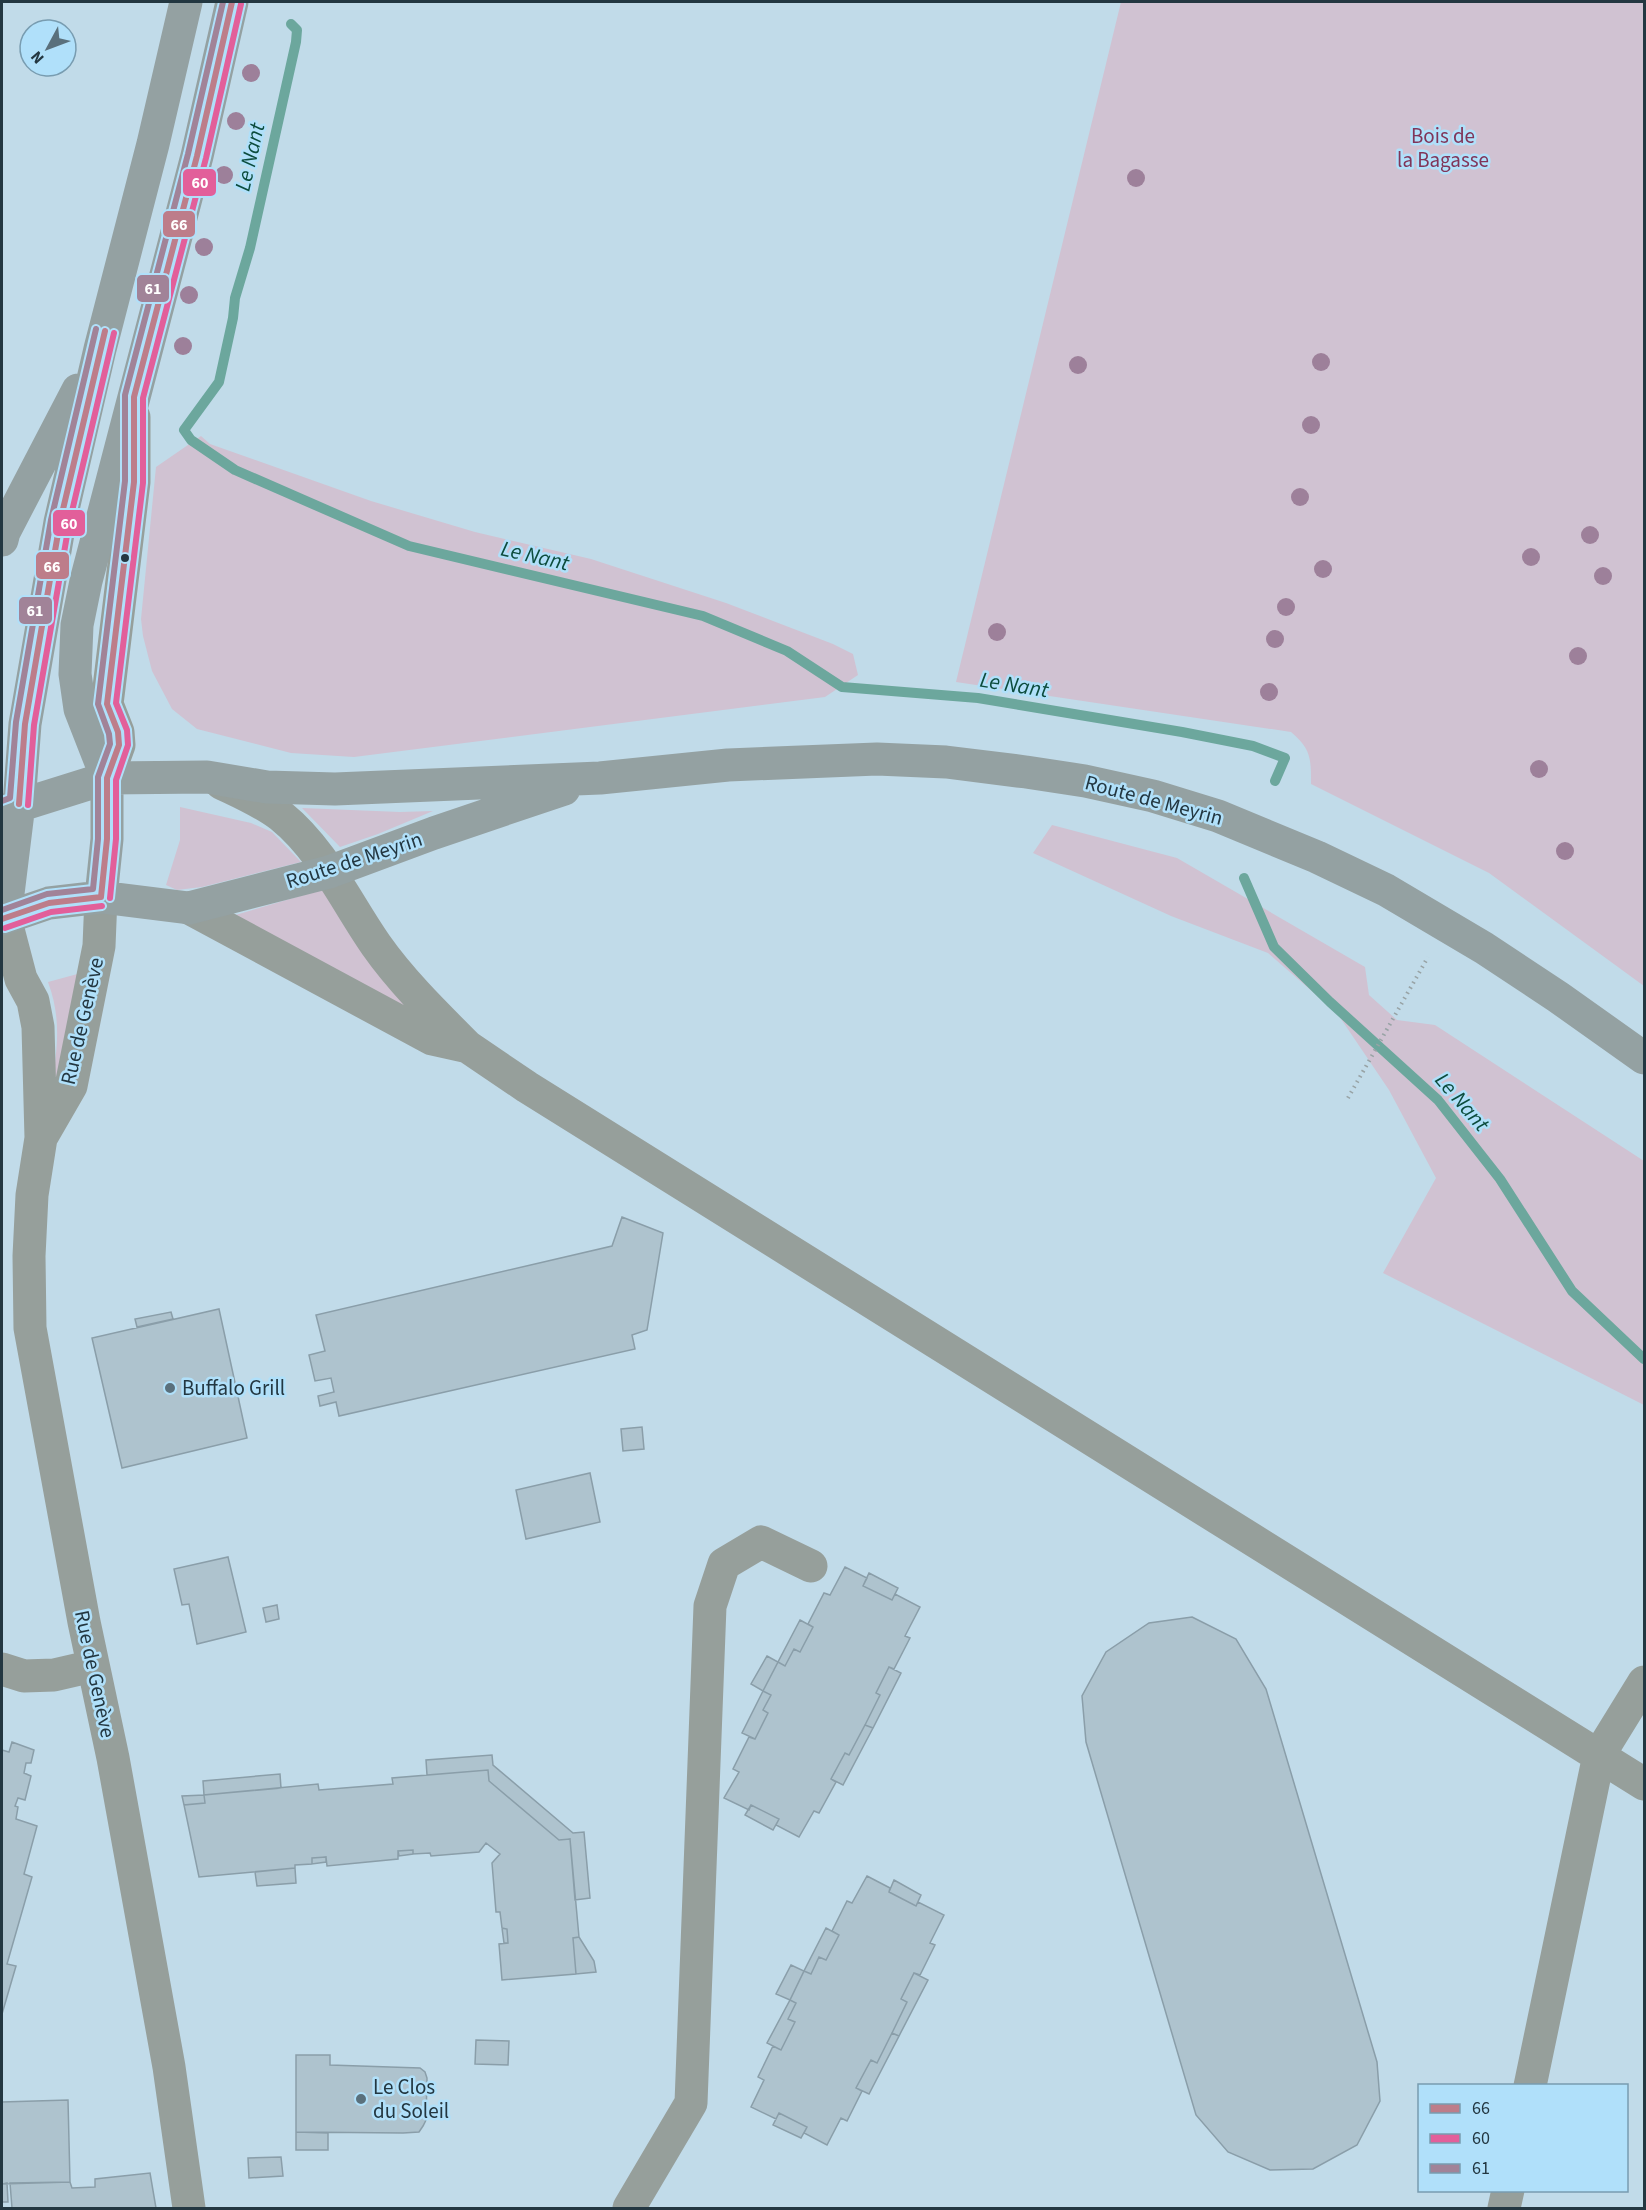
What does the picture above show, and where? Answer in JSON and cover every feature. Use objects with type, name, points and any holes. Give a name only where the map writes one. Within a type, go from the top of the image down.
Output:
[{"type":"main road","points":[[3,918],[10,808],[60,522],[100,349],[153,144],[186,2]]},
{"type":"main road","points":[[101,897],[107,839],[107,778],[80,709],[75,674],[77,625],[86,581],[197,156],[232,2]]},
{"type":"main road","points":[[2,540],[4,532],[100,349]]},
{"type":"main road","name":"Route de Meyrin","points":[[10,808],[107,778],[207,777],[267,787],[335,789],[600,777],[728,765],[877,759],[945,762],[1085,781],[1153,796],[1218,816],[1317,857],[1386,890],[1446,925],[1558,997],[1644,1058]]},
{"type":"main road","name":"Route de Meyrin","points":[[3,918],[49,903],[101,897],[189,908],[329,872],[434,833],[600,777]]},
{"type":"street","points":[[207,777],[260,802],[281,816],[296,830],[329,872],[376,945],[434,1013],[468,1047],[526,1087],[1644,1784]]},
{"type":"street","name":"Rue de Genève","points":[[41,1138],[71,1086],[99,946],[101,897]]},
{"type":"street","points":[[189,908],[432,1039],[468,1047]]},
{"type":"street","name":"Rue de Genève","points":[[3,918],[21,979],[33,1001],[38,1027],[41,1138],[32,1195],[29,1256],[30,1328],[93,1666],[115,1767],[169,2067],[189,2208]]},
{"type":"street","points":[[629,2208],[691,2103],[710,1606],[724,1564],[761,1542],[811,1566]]},
{"type":"street","points":[[2,1669],[24,1676],[54,1675],[93,1666]]},
{"type":"street","points":[[1530,2084],[1599,1755],[1644,1682]]},
{"type":"street","points":[[1504,2208],[1508,2192]]},
{"type":"path","points":[[1348,1098],[1446,925]]},
{"type":"green space","name":"Bois de la Bagasse","points":[[1121,2],[1644,2],[1644,986],[1489,873],[1311,784],[1311,767],[1306,749],[1291,732],[956,682]]},
{"type":"green space","points":[[201,436],[210,444],[371,501],[475,532],[591,559],[726,603],[833,644],[853,654],[858,675],[825,697],[354,757],[291,753],[197,729],[172,709],[152,671],[141,619],[156,467]]},
{"type":"green space","points":[[180,807],[251,823],[272,832],[301,862],[202,887],[177,890],[166,885],[180,840]]},
{"type":"green space","points":[[302,808],[400,812],[433,811],[340,847]]},
{"type":"green space","points":[[1052,825],[1177,858],[1365,967],[1369,995],[1397,1020],[1435,1025],[1644,1161],[1644,1405],[1383,1273],[1436,1178],[1389,1090],[1337,1013],[1268,953],[1171,916],[1033,853]]},
{"type":"green space","points":[[324,889],[430,1026],[232,916]]},
{"type":"green space","points":[[81,973],[59,1080],[52,1087],[57,1047],[57,1022],[48,982]]},
{"type":"building","points":[[622,1217],[663,1233],[647,1330],[632,1335],[635,1349],[339,1416],[336,1402],[320,1406],[318,1396],[334,1392],[331,1378],[315,1381],[309,1355],[325,1351],[316,1315],[612,1246]]},
{"type":"building","name":"Buffalo Grill","points":[[219,1309],[247,1438],[122,1468],[92,1338]]},
{"type":"building","points":[[171,1312],[173,1319],[137,1327],[135,1319]]},
{"type":"building","points":[[642,1427],[644,1449],[623,1451],[621,1429]]},
{"type":"building","points":[[590,1473],[600,1522],[526,1539],[516,1490]]},
{"type":"building","points":[[228,1557],[246,1632],[197,1644],[189,1604],[182,1605],[174,1569]]},
{"type":"building","points":[[845,1567],[867,1578],[863,1586],[892,1600],[895,1594],[920,1607],[905,1636],[910,1638],[894,1669],[889,1667],[876,1693],[880,1695],[865,1725],[849,1755],[845,1753],[831,1779],[836,1782],[819,1813],[814,1811],[799,1837],[776,1825],[779,1819],[751,1805],[749,1810],[724,1798],[739,1772],[733,1769],[749,1737],[755,1739],[768,1713],[763,1710],[771,1695],[763,1691],[778,1662],[785,1666],[794,1649],[800,1652],[813,1627],[808,1624],[824,1593],[830,1595]]},
{"type":"building","points":[[869,1573],[898,1588],[892,1600],[863,1586]]},
{"type":"building","points":[[277,1605],[279,1619],[266,1622],[263,1608]]},
{"type":"building","points":[[1192,1617],[1236,1639],[1266,1689],[1377,2062],[1380,2101],[1357,2145],[1313,2169],[1270,2170],[1228,2152],[1196,2115],[1086,1742],[1082,1696],[1106,1652],[1149,1623]]},
{"type":"building","points":[[800,1620],[813,1627],[800,1652],[794,1649],[785,1666],[778,1662]]},
{"type":"building","points":[[767,1656],[778,1662],[763,1691],[751,1684]]},
{"type":"building","points":[[889,1667],[901,1673],[873,1728],[865,1725],[880,1695],[876,1693]]},
{"type":"building","points":[[763,1691],[771,1695],[763,1710],[768,1713],[755,1739],[742,1733]]},
{"type":"building","points":[[865,1725],[873,1728],[843,1785],[831,1779],[845,1753],[849,1755]]},
{"type":"building","points":[[12,1742],[34,1750],[31,1763],[26,1763],[24,1773],[31,1776],[25,1800],[18,1798],[15,1806],[18,1807],[16,1819],[37,1826],[24,1874],[32,1877],[7,1964],[16,1966],[2,2014],[2,1750],[9,1752]]},
{"type":"building","points":[[492,1755],[493,1765],[573,1833],[584,1832],[590,1898],[575,1900],[570,1839],[559,1840],[489,1781],[488,1770],[427,1775],[426,1760]]},
{"type":"building","points":[[488,1770],[489,1781],[559,1840],[570,1839],[579,1937],[573,1938],[576,1974],[502,1980],[499,1944],[508,1943],[507,1929],[502,1928],[500,1912],[496,1912],[492,1863],[500,1854],[486,1843],[479,1852],[431,1856],[430,1853],[413,1854],[413,1850],[398,1851],[398,1859],[327,1866],[326,1857],[312,1858],[312,1864],[295,1865],[295,1868],[199,1877],[184,1805],[205,1803],[204,1795],[318,1784],[319,1790],[393,1784],[392,1778]]},
{"type":"building","points":[[280,1774],[281,1788],[204,1795],[203,1781]]},
{"type":"building","points":[[204,1795],[205,1803],[184,1805],[182,1796]]},
{"type":"building","points":[[751,1805],[779,1819],[773,1830],[745,1815]]},
{"type":"building","points":[[413,1850],[413,1854],[399,1856],[398,1851]]},
{"type":"building","points":[[326,1857],[326,1862],[312,1864],[312,1858]]},
{"type":"building","points":[[295,1868],[296,1883],[257,1886],[255,1872]]},
{"type":"building","points":[[867,1876],[890,1888],[889,1892],[916,1906],[918,1902],[944,1915],[930,1943],[935,1945],[920,1975],[914,1973],[901,1999],[907,2002],[877,2063],[871,2060],[856,2088],[862,2091],[847,2121],[841,2118],[827,2145],[804,2133],[807,2127],[779,2113],[776,2119],[751,2107],[764,2080],[758,2077],[773,2046],[781,2050],[795,2022],[788,2019],[796,2003],[790,2000],[804,1971],[811,1974],[819,1957],[826,1960],[839,1935],[832,1931],[847,1901],[852,1903]]},
{"type":"building","points":[[894,1880],[921,1895],[916,1906],[889,1892]]},
{"type":"building","points":[[502,1928],[507,1929],[508,1943],[504,1943]]},
{"type":"building","points":[[826,1928],[839,1935],[826,1960],[819,1957],[811,1974],[804,1971]]},
{"type":"building","points":[[579,1937],[594,1961],[596,1972],[576,1974],[573,1938]]},
{"type":"building","points":[[791,1965],[804,1971],[790,2000],[776,1994]]},
{"type":"building","points":[[914,1973],[928,1980],[899,2036],[892,2033],[907,2002],[901,1999]]},
{"type":"building","points":[[790,2000],[796,2003],[788,2019],[795,2022],[781,2050],[767,2043]]},
{"type":"building","points":[[892,2033],[899,2036],[869,2094],[856,2088],[871,2060],[877,2063]]},
{"type":"building","points":[[476,2040],[509,2041],[508,2065],[475,2064]]},
{"type":"building","name":"Le Clos du Soleil","points":[[296,2055],[330,2055],[330,2065],[420,2068],[425,2072],[427,2078],[426,2120],[423,2126],[419,2132],[403,2133],[296,2132]]},
{"type":"building","points":[[68,2100],[70,2182],[2,2184],[2,2102]]},
{"type":"building","points":[[779,2113],[807,2127],[801,2138],[773,2125]]},
{"type":"building","points":[[296,2132],[328,2133],[328,2150],[296,2150]]},
{"type":"building","points":[[281,2157],[283,2176],[249,2178],[248,2158]]},
{"type":"building","points":[[150,2173],[156,2208],[12,2208],[10,2183],[70,2182],[72,2188],[95,2187],[95,2179]]},
{"type":"building","points":[[7,2183],[8,2202],[2,2202],[2,2184]]},
{"type":"waterway","name":"Le Nant","points":[[291,24],[297,30],[296,42],[250,248],[235,298],[219,382],[184,430],[191,440],[235,470],[409,546],[703,616],[787,651],[842,687],[978,698],[1253,746],[1285,758],[1275,781]]},
{"type":"waterway","name":"Le Nant","points":[[1244,878],[1274,947],[1330,1002],[1438,1100],[1500,1179],[1572,1291],[1644,1359]]},
{"type":"transit line","name":"61","points":[[2,910],[47,894],[93,889],[98,839],[98,777],[110,744],[109,734],[98,704],[125,481],[125,395],[188,154],[223,2]]},
{"type":"transit line","name":"66","points":[[101,897],[107,839],[107,778],[119,745],[118,732],[107,704],[134,482],[134,397],[197,156],[232,2]]},
{"type":"transit line","name":"60","points":[[110,898],[116,839],[116,780],[128,745],[127,730],[116,703],[143,483],[143,398],[206,158],[241,4]]},
{"type":"transit line","name":"61","points":[[2,801],[10,798],[16,722],[51,520],[96,329]]},
{"type":"transit line","name":"66","points":[[19,804],[25,724],[60,522],[105,331]]},
{"type":"transit line","name":"60","points":[[28,805],[34,725],[69,524],[114,333]]},
{"type":"transit line","name":"66","points":[[2,919],[49,903],[101,897]]},
{"type":"transit line","name":"60","points":[[5,928],[51,912],[102,906]]},
{"type":"place","name":"Buffalo Grill","points":[[170,1388]]},
{"type":"place","name":"Le Clos du Soleil","points":[[361,2099]]}]
